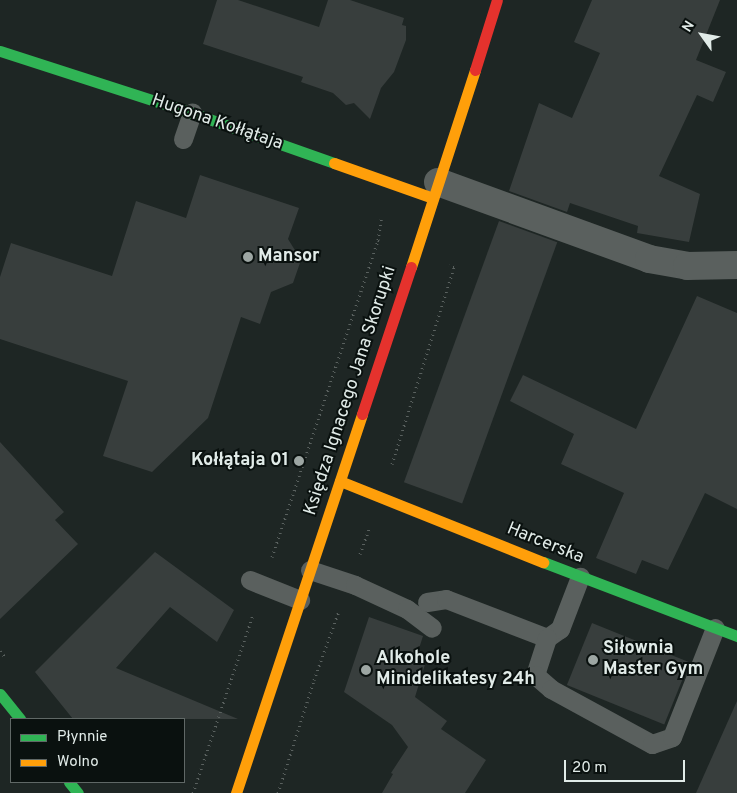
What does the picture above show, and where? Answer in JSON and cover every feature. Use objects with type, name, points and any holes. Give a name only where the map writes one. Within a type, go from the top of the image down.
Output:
[{"type":"street","name":"Księdza Ignacego Jana Skorupki","points":[[236,793],[416,253],[497,0]]},
{"type":"street","name":"Hugona Kołłątaja","points":[[0,51],[649,259],[687,266],[737,265]]},
{"type":"street","name":"Harcerska","points":[[340,482],[580,577],[737,636]]},
{"type":"street","points":[[0,694],[19,718]]},
{"type":"street","points":[[70,783],[78,793]]},
{"type":"lane","points":[[183,139],[192,113]]},
{"type":"lane","points":[[310,570],[355,585],[398,605],[432,628]]},
{"type":"lane","points":[[580,577],[560,629],[547,638],[536,675],[551,689],[652,744],[672,737],[715,628]]},
{"type":"lane","points":[[256,583],[300,600]]},
{"type":"lane","points":[[427,602],[446,599],[547,638]]},
{"type":"path","points":[[193,793],[256,583],[378,240],[416,253]]},
{"type":"building","points":[[217,0],[238,0],[319,27],[328,0],[350,0],[404,18],[402,25],[406,26],[406,40],[394,72],[381,88],[370,119],[354,103],[346,105],[333,93],[301,82],[303,77],[203,44]]},
{"type":"building","points":[[592,0],[720,0],[696,60],[726,72],[713,102],[697,95],[659,176],[700,194],[689,242],[637,233],[638,226],[570,203],[567,212],[509,191],[539,103],[572,118],[600,53],[574,42]]},
{"type":"building","points":[[200,175],[299,208],[288,239],[301,260],[293,283],[271,292],[260,324],[241,317],[208,418],[152,472],[103,456],[128,381],[0,339],[0,277],[11,243],[112,276],[136,201],[186,218]]},
{"type":"building","points":[[499,221],[557,242],[462,503],[404,482]]},
{"type":"building","points":[[697,296],[737,313],[737,509],[705,493],[668,570],[642,560],[636,574],[596,558],[624,493],[561,464],[574,434],[510,401],[523,375],[636,429]]},
{"type":"building","points":[[0,442],[64,512],[55,520],[78,544],[0,619]]},
{"type":"building","points":[[155,552],[234,610],[217,642],[170,607],[116,668],[238,719],[72,718],[35,672]]},
{"type":"building","points":[[369,617],[423,636],[417,655],[427,658],[415,697],[447,721],[441,729],[486,760],[465,793],[382,793],[393,774],[391,773],[408,747],[392,725],[344,692]]},
{"type":"building","points":[[592,623],[689,662],[664,724],[567,685]]},
{"type":"building","points":[[737,701],[737,793],[696,793]]},
{"type":"traffic: fast","points":[[0,51],[192,113],[334,163]]},
{"type":"traffic: fast","points":[[543,562],[737,636]]},
{"type":"traffic: fast","points":[[0,694],[19,718]]},
{"type":"traffic: fast","points":[[70,783],[78,793]]},
{"type":"traffic: slow","points":[[411,267],[475,70]]},
{"type":"traffic: slow","points":[[334,163],[433,198]]},
{"type":"traffic: slow","points":[[236,793],[362,414]]},
{"type":"traffic: slow","points":[[340,481],[543,562]]},
{"type":"traffic: jam","points":[[475,70],[497,0]]},
{"type":"traffic: jam","points":[[362,414],[411,267]]},
{"type":"place","name":"Mansor","points":[[248,257]]},
{"type":"place","name":"Kołłątaja 01","points":[[299,461]]},
{"type":"place","name":"Siłownia Master Gym","points":[[593,660]]},
{"type":"place","name":"Alkohole Minidelikatesy 24h","points":[[366,670]]}]
